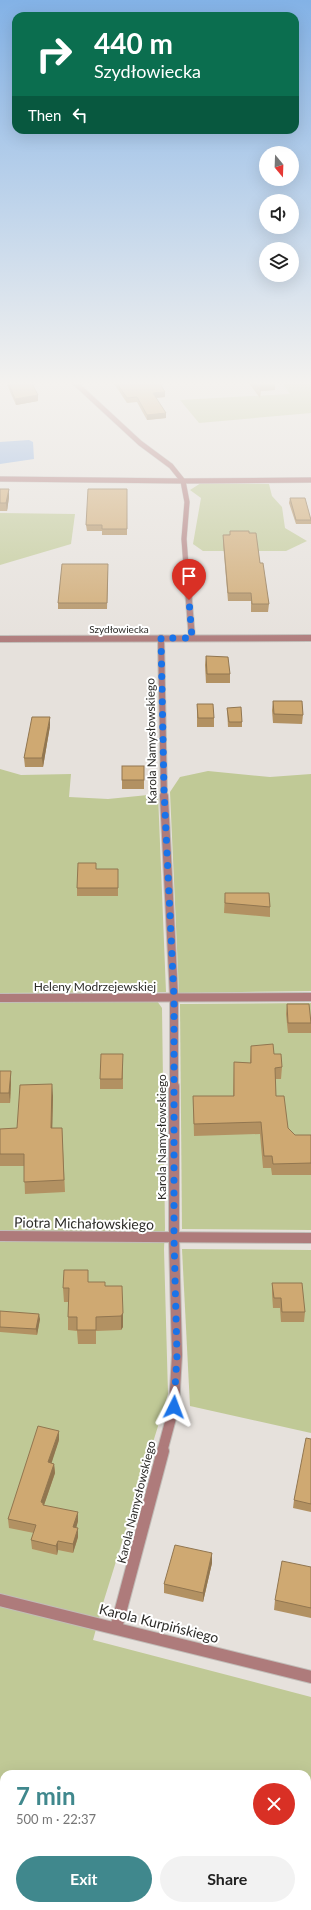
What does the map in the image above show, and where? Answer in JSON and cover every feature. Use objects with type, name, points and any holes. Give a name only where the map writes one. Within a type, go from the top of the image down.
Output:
[{"type":"street","points":[[175,471],[183,481],[187,502],[184,539],[192,638]]},
{"type":"street","points":[[0,479],[183,481],[311,480]]},
{"type":"street","name":"Karola Namysłowskiego","points":[[116,1628],[174,1407],[177,1355],[174,1238],[174,997],[164,790],[161,638]]},
{"type":"street","name":"Szydłowiecka","points":[[0,639],[311,638]]},
{"type":"street","name":"Heleny Modrzejewskiej","points":[[0,998],[311,996]]},
{"type":"street","name":"Piotra Michałowskiego","points":[[0,1236],[311,1238]]},
{"type":"street","name":"Karola Kurpińskiego","points":[[0,1600],[311,1677]]},
{"type":"green space","points":[[201,483],[269,484],[272,496],[282,507],[285,528],[307,541],[286,551],[203,551],[193,544],[201,498],[190,490]]},
{"type":"green space","points":[[0,513],[75,514],[71,544],[0,565]]},
{"type":"green space","points":[[0,769],[21,775],[71,774],[69,797],[108,799],[158,794],[166,992],[0,993]]},
{"type":"green space","points":[[208,771],[270,777],[311,774],[311,991],[179,993],[170,792],[180,777]]},
{"type":"green space","points":[[157,1001],[162,1008],[164,1249],[168,1394],[93,1640],[311,1697],[311,1770],[0,1770],[0,1002]]},
{"type":"green space","points":[[311,1003],[311,1230],[182,1229],[180,1004]]},
{"type":"green space","points":[[182,1249],[311,1250],[311,1433],[190,1406]]},
{"type":"building","points":[[0,489],[9,489],[6,503],[0,503]]},
{"type":"building","points":[[88,489],[127,489],[127,529],[102,529],[102,525],[86,525]]},
{"type":"building","points":[[290,498],[305,498],[311,520],[296,520]]},
{"type":"building","points":[[230,531],[249,531],[249,533],[256,533],[260,563],[263,563],[269,604],[252,604],[251,593],[228,593],[223,535],[230,535]]},
{"type":"building","points":[[62,564],[108,564],[107,603],[58,603]]},
{"type":"building","points":[[206,656],[228,657],[230,674],[207,674]]},
{"type":"building","points":[[273,701],[302,701],[303,715],[274,714]]},
{"type":"building","points":[[197,704],[213,704],[214,718],[198,718]]},
{"type":"building","points":[[241,707],[242,722],[229,722],[227,708]]},
{"type":"building","points":[[32,717],[50,717],[42,758],[24,758]]},
{"type":"building","points":[[122,766],[144,766],[144,780],[122,780]]},
{"type":"building","points":[[78,863],[96,863],[96,869],[118,869],[118,888],[77,888]]},
{"type":"building","points":[[225,893],[269,893],[270,907],[225,903]]},
{"type":"building","points":[[287,1004],[309,1004],[311,1023],[288,1023]]},
{"type":"building","points":[[273,1044],[274,1054],[281,1054],[282,1067],[275,1068],[276,1096],[284,1096],[288,1128],[295,1135],[311,1135],[311,1163],[273,1164],[272,1156],[264,1156],[261,1122],[194,1124],[193,1096],[234,1096],[234,1062],[251,1063],[251,1046]]},
{"type":"building","points":[[101,1054],[123,1054],[122,1079],[100,1079]]},
{"type":"building","points":[[0,1071],[11,1071],[9,1093],[0,1093]]},
{"type":"building","points":[[52,1084],[51,1128],[62,1128],[64,1180],[24,1182],[24,1154],[0,1154],[0,1129],[17,1128],[20,1085]]},
{"type":"building","points":[[64,1270],[88,1270],[88,1282],[105,1282],[105,1286],[122,1286],[123,1313],[121,1316],[96,1317],[96,1330],[77,1330],[77,1317],[68,1317],[69,1288],[63,1288]]},
{"type":"building","points":[[272,1283],[302,1283],[305,1312],[282,1312],[281,1298],[274,1298]]},
{"type":"building","points":[[0,1311],[39,1314],[36,1329],[0,1327]]},
{"type":"building","points":[[38,1426],[59,1431],[48,1462],[54,1464],[41,1502],[43,1505],[78,1512],[73,1527],[78,1528],[73,1544],[58,1541],[56,1546],[31,1540],[36,1525],[8,1519]]},
{"type":"building","points":[[306,1438],[311,1439],[311,1504],[294,1500]]},
{"type":"building","points":[[175,1545],[212,1553],[203,1593],[164,1584]]},
{"type":"building","points":[[282,1561],[311,1567],[311,1608],[275,1600]]},
{"type":"route","points":[[174,1407],[177,1355],[174,1238],[174,997],[164,790],[161,638],[192,638],[189,600]]}]
